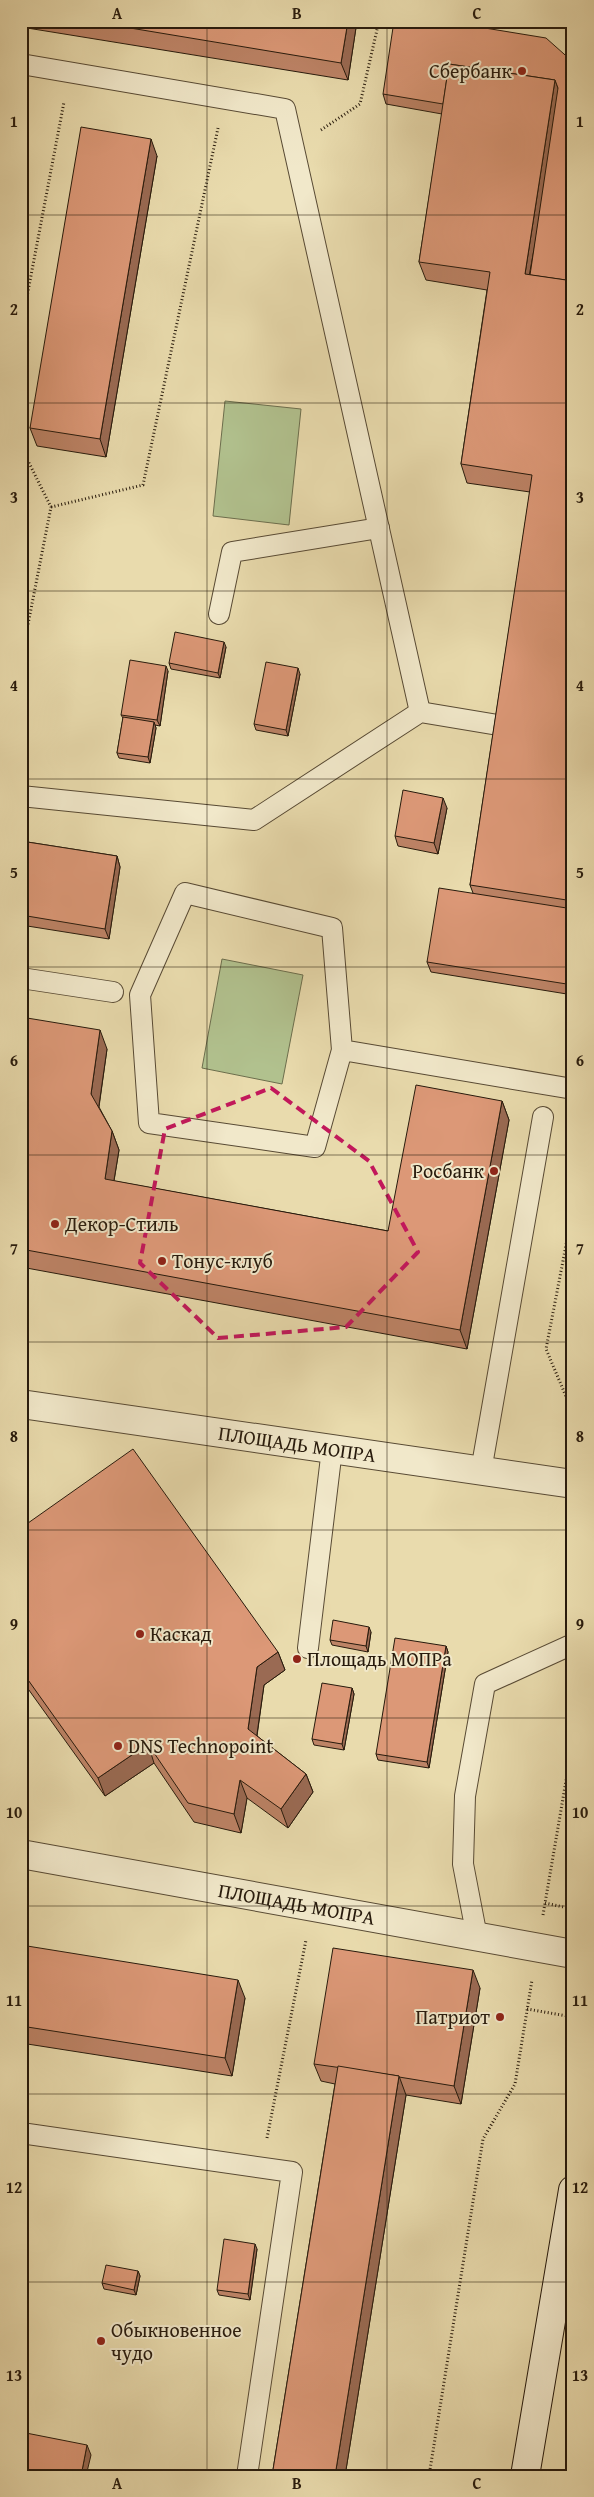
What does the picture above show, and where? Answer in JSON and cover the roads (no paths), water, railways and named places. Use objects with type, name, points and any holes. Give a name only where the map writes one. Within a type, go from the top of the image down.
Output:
[{"type":"street","name":"ПЛОЩАДЬ МОПРА","points":[[21,1404],[573,1484]]},
{"type":"street","name":"ПЛОЩАДЬ МОПРА","points":[[21,1854],[573,1954]]},
{"type":"street","points":[[525,2476],[573,2190]]},
{"type":"lane","points":[[21,64],[285,109],[420,712]]},
{"type":"lane","points":[[219,614],[232,552],[378,528]]},
{"type":"lane","points":[[21,796],[254,820],[420,712],[504,726]]},
{"type":"lane","points":[[185,893],[332,928],[342,1050],[315,1147],[149,1122],[140,995],[185,893]]},
{"type":"lane","points":[[21,978],[113,992]]},
{"type":"lane","points":[[342,1050],[573,1089]]},
{"type":"lane","points":[[480,1471],[543,1117]]},
{"type":"lane","points":[[308,1648],[332,1449]]},
{"type":"lane","points":[[478,1937],[463,1864],[463,1855],[465,1796],[485,1684],[573,1644]]},
{"type":"lane","points":[[21,2133],[292,2172],[247,2476]]},
{"type":"place","name":"Сбербанк","points":[[522,71]]},
{"type":"place","name":"Росбанк","points":[[494,1171]]},
{"type":"place","name":"Декор-Стиль","points":[[55,1224]]},
{"type":"place","name":"Тонус-клуб","points":[[162,1261]]},
{"type":"place","name":"Каскад","points":[[140,1634]]},
{"type":"place","name":"Площадь МОПРа","points":[[297,1659]]},
{"type":"place","name":"DNS Technopoint","points":[[118,1746]]},
{"type":"place","name":"Патриот","points":[[500,2017]]},
{"type":"place","name":"Обыкновенное чудо","points":[[101,2341]]}]
